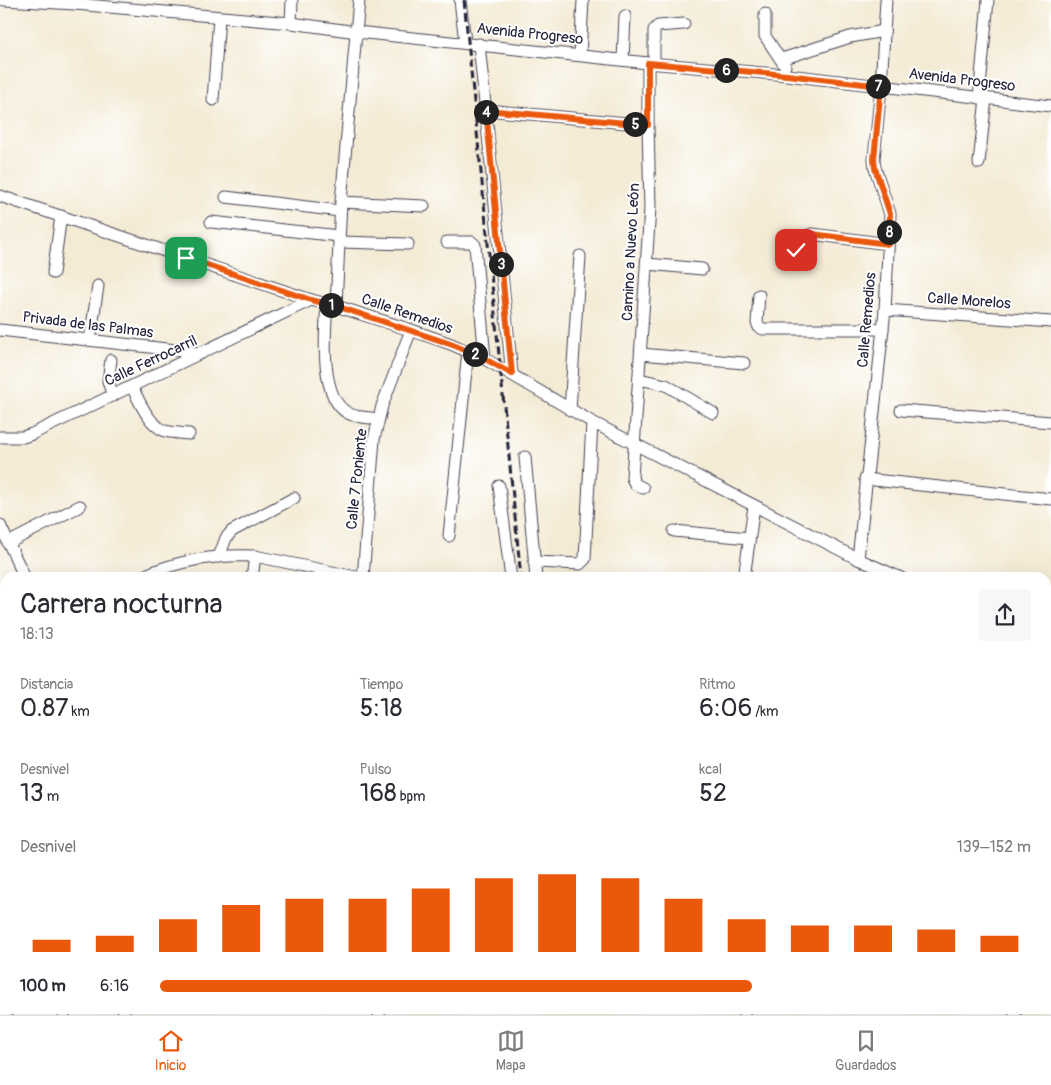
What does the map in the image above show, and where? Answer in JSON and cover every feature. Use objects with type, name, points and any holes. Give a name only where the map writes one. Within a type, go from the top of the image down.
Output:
[{"type":"street","name":"Avenida Progreso","points":[[4,0],[146,5],[219,17],[291,23],[357,32],[651,63],[787,75],[1051,106]]},
{"type":"street","points":[[291,23],[292,0]]},
{"type":"street","points":[[359,0],[326,371],[331,391],[339,407],[352,415],[378,419]]},
{"type":"street","points":[[460,0],[465,42]]},
{"type":"street","points":[[580,55],[583,0]]},
{"type":"street","name":"Calle Remedios","points":[[858,559],[865,480],[885,310],[890,214],[875,168],[874,159],[886,0]]},
{"type":"street","points":[[979,162],[988,0]]},
{"type":"street","points":[[765,14],[765,36],[782,59],[787,75]]},
{"type":"street","points":[[623,60],[625,16]]},
{"type":"street","points":[[212,100],[219,17]]},
{"type":"street","name":"Camino a Nuevo León","points":[[643,488],[635,484],[632,478],[650,208],[648,125],[651,63],[654,30],[656,27],[684,24]]},
{"type":"street","points":[[782,59],[850,37],[884,31]]},
{"type":"street","points":[[479,44],[512,374]]},
{"type":"street","points":[[486,110],[648,125]]},
{"type":"street","name":"Calle Remedios","points":[[0,196],[311,300],[411,330],[468,351],[512,374],[592,422],[858,559],[887,572]]},
{"type":"street","points":[[226,197],[341,206],[424,206]]},
{"type":"street","points":[[53,273],[61,216]]},
{"type":"street","points":[[211,222],[339,239],[408,244]]},
{"type":"street","points":[[796,250],[801,238],[812,234],[888,244]]},
{"type":"street","points":[[447,242],[472,242],[475,245],[485,359]]},
{"type":"street","points":[[570,410],[580,256]]},
{"type":"street","points":[[647,264],[702,269]]},
{"type":"street","points":[[90,340],[98,286]]},
{"type":"street","points":[[759,296],[757,323],[764,328],[883,329]]},
{"type":"street","name":"Calle Ferrocarril","points":[[0,437],[23,437],[32,434],[311,300]]},
{"type":"street","name":"Calle Morelos","points":[[885,310],[1051,322]]},
{"type":"street","name":"Privada de las Palmas","points":[[0,330],[203,353]]},
{"type":"street","name":"Calle 7 Poniente","points":[[363,572],[374,440],[378,419],[411,330]]},
{"type":"street","points":[[448,536],[468,351]]},
{"type":"street","points":[[641,354],[744,363]]},
{"type":"street","points":[[111,360],[108,381],[113,396]]},
{"type":"street","points":[[639,379],[666,385],[713,413]]},
{"type":"street","points":[[132,387],[148,415],[159,428],[167,432],[189,434]]},
{"type":"street","points":[[901,410],[1051,422]]},
{"type":"street","points":[[534,562],[580,564],[585,559],[592,422]]},
{"type":"street","points":[[525,458],[535,572]]},
{"type":"street","points":[[865,480],[1051,499]]},
{"type":"street","points":[[499,486],[510,572]]},
{"type":"street","points":[[219,557],[226,538],[232,532],[294,498]]},
{"type":"street","points":[[8,543],[80,506]]},
{"type":"street","points":[[745,572],[754,506]]},
{"type":"street","points":[[0,525],[22,572]]},
{"type":"street","points":[[674,531],[749,538]]},
{"type":"street","points":[[153,572],[171,564],[240,555],[255,556],[333,572]]},
{"type":"street","points":[[253,572],[255,556]]},
{"type":"railway","points":[[464,0],[520,572]]},
{"type":"route","points":[[186,258],[451,344],[485,359],[512,374],[486,110],[648,125],[648,63],[787,75],[881,86],[874,159],[875,168],[890,214],[888,244],[812,234],[801,238],[796,250]]}]
